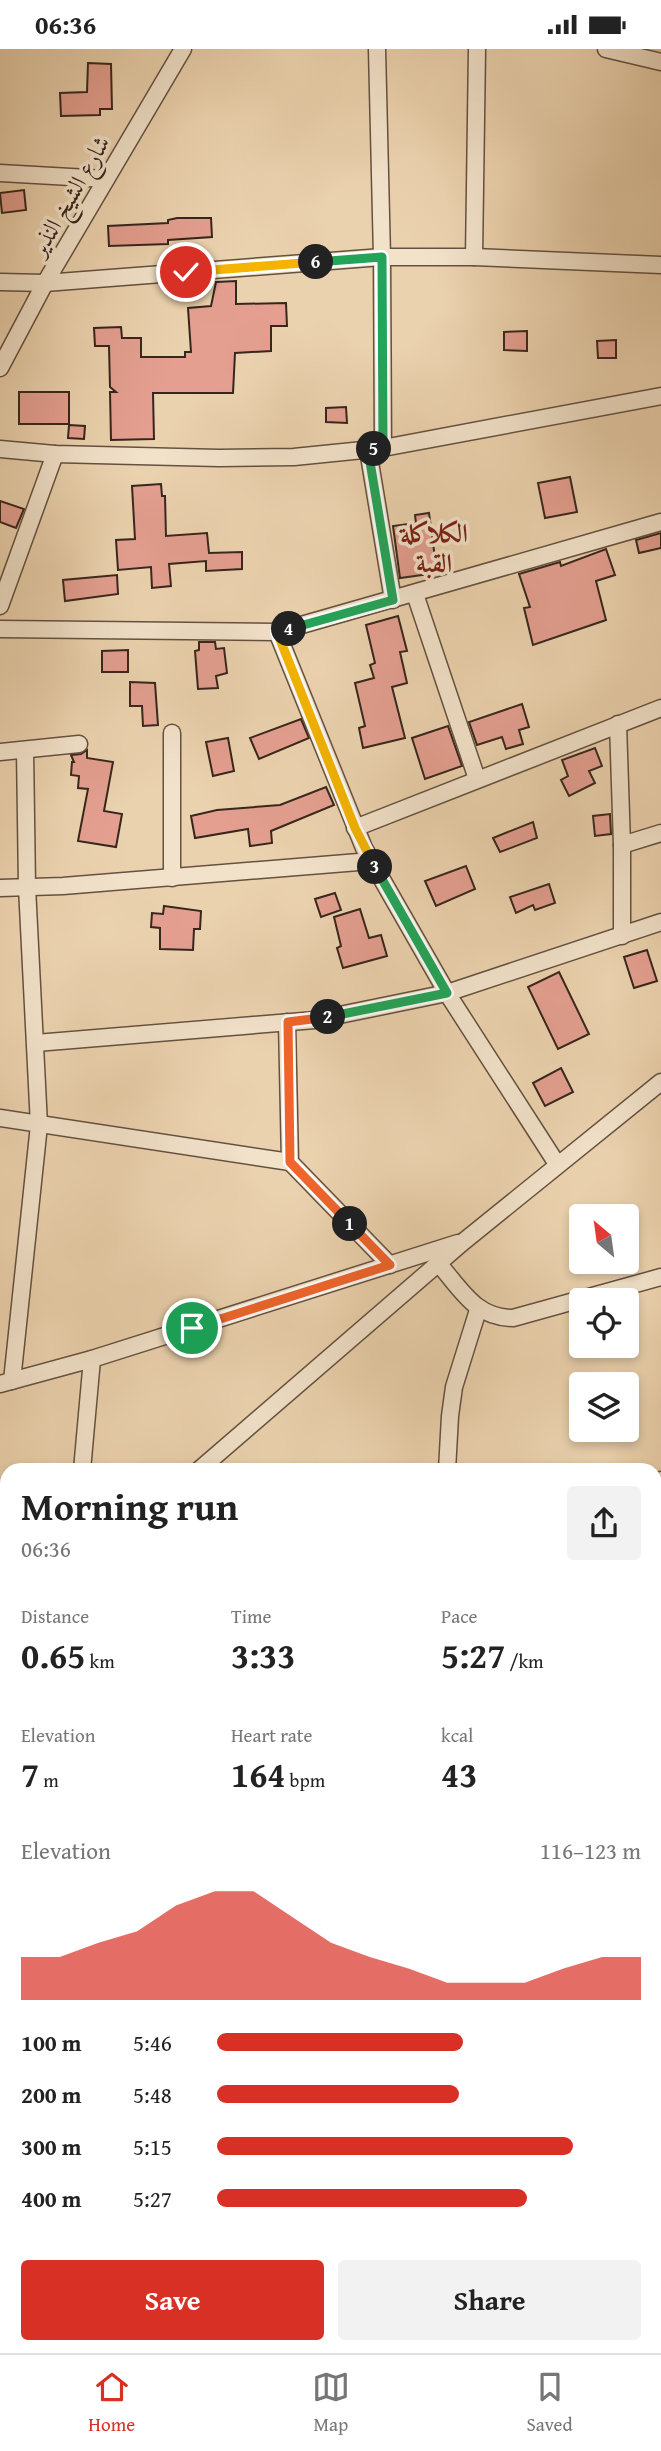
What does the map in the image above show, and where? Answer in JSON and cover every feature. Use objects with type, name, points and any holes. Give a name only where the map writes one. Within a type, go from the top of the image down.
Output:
[{"type":"street","name":"شارع الشيخ النذير","points":[[0,368],[45,283],[183,49]]},
{"type":"street","points":[[377,49],[382,257],[375,449],[393,600]]},
{"type":"street","points":[[474,257],[477,49]]},
{"type":"street","points":[[606,49],[661,62]]},
{"type":"street","points":[[0,173],[106,179]]},
{"type":"street","points":[[0,282],[45,283],[382,257],[474,257],[661,265]]},
{"type":"street","points":[[0,449],[55,454],[294,457],[375,449],[661,396]]},
{"type":"street","points":[[0,606],[55,454]]},
{"type":"street","points":[[0,629],[277,632],[661,522]]},
{"type":"street","points":[[415,594],[477,779]]},
{"type":"street","points":[[277,632],[355,828],[371,861],[447,993],[557,1164]]},
{"type":"street","points":[[355,828],[661,708]]},
{"type":"street","points":[[618,724],[622,936]]},
{"type":"street","points":[[172,733],[172,878]]},
{"type":"street","points":[[0,752],[79,744]]},
{"type":"street","points":[[25,750],[26,887],[39,1125],[6,1382],[92,1359],[463,1241]]},
{"type":"street","points":[[622,845],[661,833]]},
{"type":"street","points":[[0,888],[172,878],[371,861]]},
{"type":"street","points":[[36,1043],[315,1020],[447,993],[661,922]]},
{"type":"street","points":[[288,1022],[290,1162]]},
{"type":"street","points":[[207,1463],[463,1241],[661,1082]]},
{"type":"street","points":[[0,1118],[290,1162],[390,1265]]},
{"type":"street","points":[[438,1263],[478,1310],[499,1318],[513,1318],[661,1277]]},
{"type":"street","points":[[447,1463],[454,1387],[478,1310]]},
{"type":"street","points":[[83,1463],[92,1359]]},
{"type":"building","points":[[88,63],[111,64],[112,109],[100,109],[100,115],[61,116],[60,93],[87,92]]},
{"type":"building","points":[[24,190],[26,210],[2,213],[0,193]]},
{"type":"building","points":[[211,218],[212,237],[168,240],[168,244],[109,246],[108,226],[168,223],[168,220]]},
{"type":"building","points":[[236,281],[236,304],[286,303],[287,326],[271,326],[271,351],[235,353],[233,393],[153,393],[154,439],[111,440],[110,392],[116,392],[110,387],[109,346],[95,346],[94,328],[121,327],[122,338],[141,338],[141,357],[185,357],[185,352],[191,352],[188,308],[211,306],[216,282]]},
{"type":"building","points":[[527,331],[527,351],[504,350],[504,332]]},
{"type":"building","points":[[616,340],[616,358],[598,358],[597,341]]},
{"type":"building","points":[[19,392],[69,392],[69,424],[19,424]]},
{"type":"building","points":[[346,407],[347,423],[326,422],[326,408]]},
{"type":"building","points":[[69,425],[85,426],[84,439],[68,438]]},
{"type":"building","points":[[570,477],[577,512],[545,518],[538,483]]},
{"type":"building","points":[[161,484],[162,496],[165,496],[166,536],[207,533],[209,553],[242,552],[242,569],[206,571],[206,561],[169,564],[171,586],[152,588],[151,567],[118,570],[116,540],[135,539],[132,486]]},
{"type":"building","points":[[0,501],[24,509],[16,528],[0,522]]},
{"type":"building","points":[[429,513],[437,573],[400,578],[393,526],[416,523],[415,515]]},
{"type":"building","points":[[661,533],[661,548],[639,553],[636,540]]},
{"type":"building","points":[[606,549],[615,575],[596,581],[606,620],[533,645],[524,608],[530,607],[519,574],[560,562],[561,566]]},
{"type":"building","points":[[117,575],[118,594],[65,601],[63,580]]},
{"type":"building","points":[[398,616],[407,651],[400,652],[407,683],[392,687],[405,738],[363,748],[359,728],[365,726],[355,683],[374,678],[370,665],[375,663],[366,625]]},
{"type":"building","points":[[199,642],[215,642],[216,649],[224,648],[227,673],[216,676],[218,688],[198,689],[195,651],[199,650]]},
{"type":"building","points":[[128,650],[128,672],[102,672],[102,651]]},
{"type":"building","points":[[130,682],[155,683],[158,725],[143,726],[142,706],[130,706]]},
{"type":"building","points":[[522,704],[529,727],[519,730],[523,744],[506,749],[502,737],[477,745],[469,722]]},
{"type":"building","points":[[301,719],[309,738],[259,759],[250,738]]},
{"type":"building","points":[[448,726],[462,766],[425,779],[412,738]]},
{"type":"building","points":[[228,738],[234,771],[213,776],[206,742]]},
{"type":"building","points":[[595,748],[602,766],[589,771],[595,783],[569,796],[561,780],[568,776],[562,760]]},
{"type":"building","points":[[87,750],[87,758],[113,762],[104,811],[122,814],[116,847],[78,841],[88,789],[78,788],[79,776],[71,775],[74,762],[71,755]]},
{"type":"building","points":[[326,787],[334,805],[271,831],[272,843],[250,846],[248,829],[195,838],[191,816],[217,810],[280,805]]},
{"type":"building","points":[[610,814],[611,834],[595,836],[593,816]]},
{"type":"building","points":[[533,822],[537,838],[500,852],[493,838]]},
{"type":"building","points":[[466,866],[475,889],[436,906],[425,881]]},
{"type":"building","points":[[549,884],[555,903],[535,910],[533,905],[516,913],[510,897]]},
{"type":"building","points":[[335,893],[341,910],[321,917],[315,899]]},
{"type":"building","points":[[164,906],[201,911],[200,929],[194,929],[193,950],[160,949],[160,928],[151,927],[152,913],[163,914]]},
{"type":"building","points":[[360,909],[369,938],[381,935],[387,956],[343,968],[337,948],[341,946],[334,917]]},
{"type":"building","points":[[647,950],[657,981],[634,988],[624,957]]},
{"type":"building","points":[[559,972],[589,1034],[558,1049],[528,987]]},
{"type":"building","points":[[561,1068],[573,1092],[545,1106],[533,1083]]},
{"type":"district","name":"الكلاكلة القبة","points":[[434,548]]},
{"type":"route","points":[[186,272],[382,257],[383,448],[368,450],[393,600],[277,632],[364,848],[447,993],[315,1020],[288,1022],[290,1162],[390,1265],[192,1328]]}]
